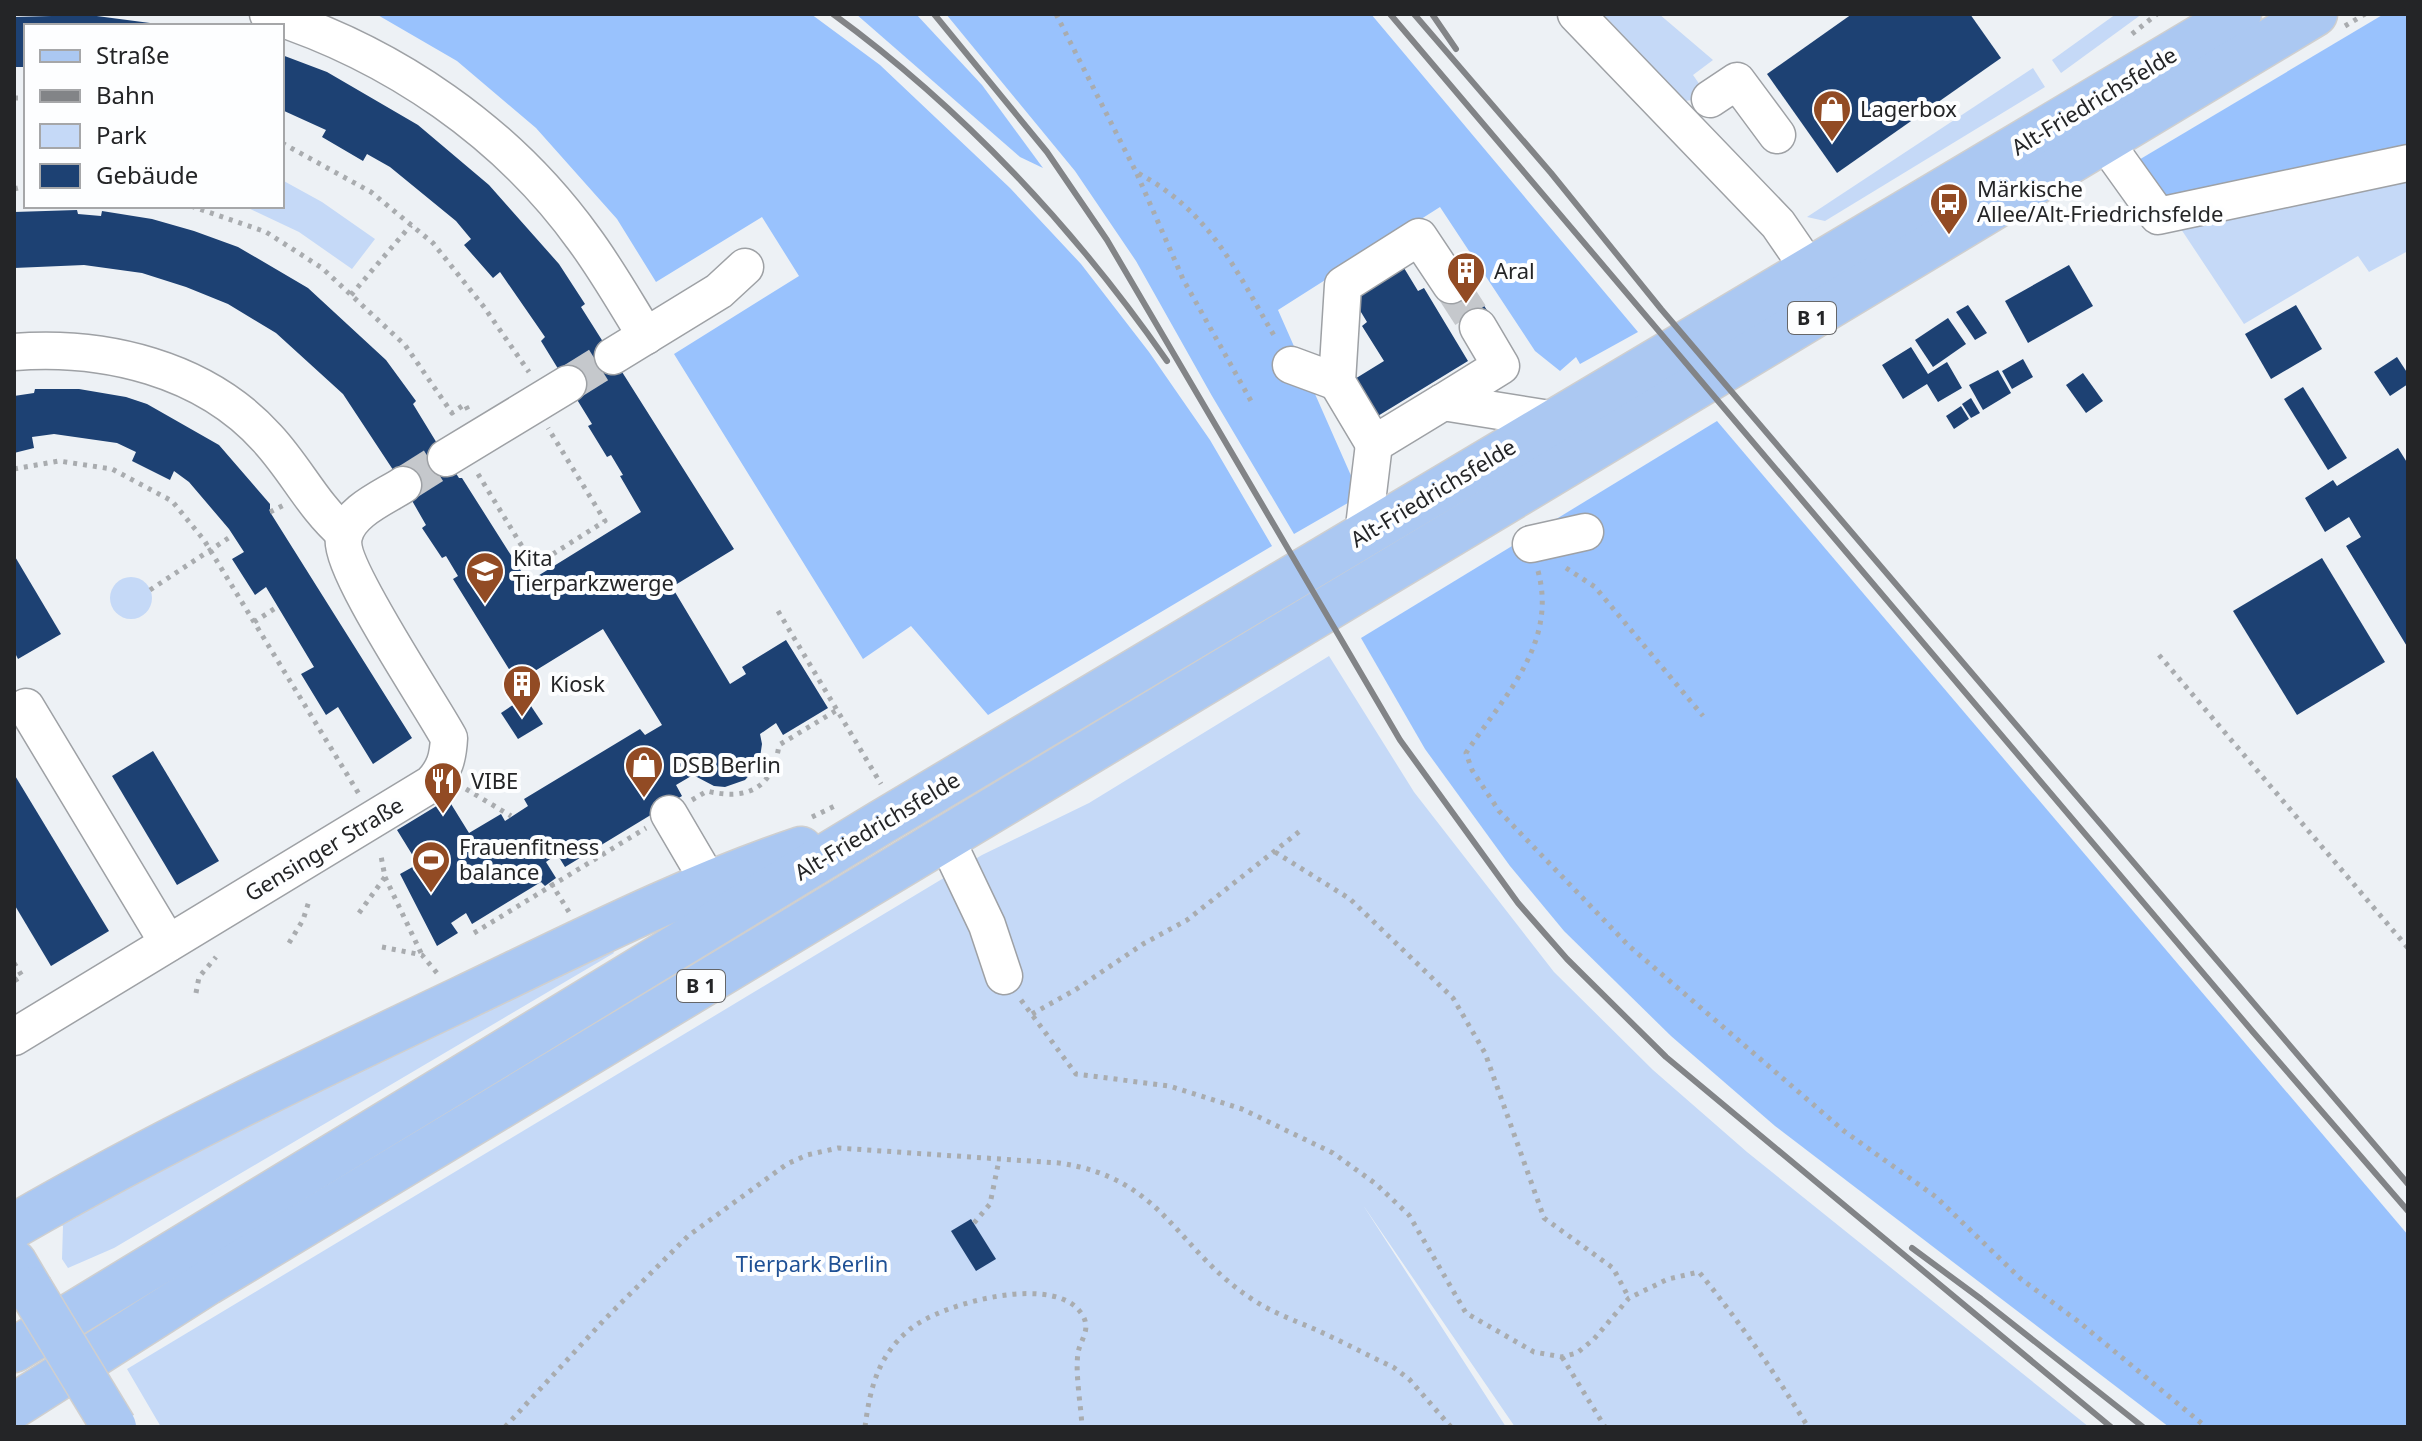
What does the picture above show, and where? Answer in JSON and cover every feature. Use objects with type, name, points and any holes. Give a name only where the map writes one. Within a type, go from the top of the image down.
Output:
[{"type":"main road","points":[[2113,90],[2190,14]]},
{"type":"main road","name":"Alt-Friedrichsfelde","points":[[14,1350],[630,976],[880,804],[1363,535],[2239,14]]},
{"type":"main road","name":"Alt-Friedrichsfelde","points":[[946,839],[1309,621],[1519,526],[2105,142],[2315,14]]},
{"type":"main road","points":[[14,1226],[70,1193],[318,1067],[603,931],[764,862],[880,804]]},
{"type":"main road","name":"B 1","points":[[14,1406],[207,1283],[946,839]]},
{"type":"main road","points":[[22,1276],[114,1427]]},
{"type":"street","points":[[268,14],[332,39],[386,65],[436,95],[478,126],[550,196],[585,239],[646,336]]},
{"type":"street","points":[[1576,14],[1778,224],[1809,269]]},
{"type":"street","points":[[1710,99],[1737,81],[1777,135]]},
{"type":"street","points":[[2105,142],[2158,216],[2408,163]]},
{"type":"street","points":[[1363,535],[1374,444],[1337,382],[1343,285],[1419,237],[1451,285]]},
{"type":"street","points":[[613,356],[719,291],[745,267]]},
{"type":"street","points":[[1374,444],[1501,366],[1478,327]]},
{"type":"street","points":[[14,352],[84,351],[131,360],[205,388],[238,410],[267,438],[323,515],[344,533]]},
{"type":"street","points":[[1291,365],[1337,382]]},
{"type":"street","points":[[446,458],[556,391]]},
{"type":"street","points":[[1443,402],[1556,420]]},
{"type":"street","points":[[403,485],[353,519],[344,533],[342,544],[359,586],[449,738],[448,756],[441,774]]},
{"type":"street","points":[[1519,526],[1585,532]]},
{"type":"street","points":[[26,707],[168,943]]},
{"type":"street","name":"Gensinger Straße","points":[[14,1037],[431,784],[441,774]]},
{"type":"street","points":[[669,814],[703,867],[710,884]]},
{"type":"street","points":[[946,839],[987,925],[1004,976]]},
{"type":"path","points":[[1056,14],[1136,172],[1183,279],[1251,401]]},
{"type":"path","points":[[197,208],[266,232],[322,268],[405,345],[452,413],[465,404],[492,450],[471,463],[534,566],[605,521],[543,420],[553,414],[556,391],[433,243],[371,192],[284,144]]},
{"type":"path","points":[[1136,172],[1184,204],[1212,232],[1291,365]]},
{"type":"path","points":[[351,295],[411,225]]},
{"type":"path","points":[[14,469],[59,461],[112,469],[172,501],[210,550],[374,818]]},
{"type":"path","points":[[150,590],[233,535]]},
{"type":"path","points":[[1581,578],[1595,587],[1703,716]]},
{"type":"path","points":[[1543,590],[1541,631],[1518,680],[1466,753],[1472,770],[1499,811],[1629,946],[1844,1131],[1936,1197],[2021,1279],[2079,1322],[2206,1427]]},
{"type":"path","points":[[254,622],[277,607]]},
{"type":"path","points":[[778,611],[880,804]]},
{"type":"path","points":[[2159,655],[2408,948]]},
{"type":"path","points":[[441,774],[511,816]]},
{"type":"path","points":[[1032,1014],[1187,920],[1300,831]]},
{"type":"path","points":[[1275,852],[1350,899],[1453,998],[1485,1053],[1544,1218],[1613,1268],[1629,1298]]},
{"type":"path","points":[[381,856],[385,877],[422,955],[439,976]]},
{"type":"path","points":[[359,913],[385,877]]},
{"type":"path","points":[[551,882],[569,912]]},
{"type":"path","points":[[289,943],[303,920],[309,901]]},
{"type":"path","points":[[382,947],[422,955]]},
{"type":"path","points":[[196,993],[199,977],[216,957]]},
{"type":"path","points":[[14,963],[22,976],[14,981]]},
{"type":"path","points":[[1004,976],[1076,1074],[1169,1086],[1242,1109],[1333,1153],[1376,1184],[1409,1215],[1466,1313],[1534,1352],[1562,1357],[1577,1353],[1594,1339],[1629,1298],[1668,1279],[1699,1272],[1781,1383],[1808,1427]]},
{"type":"path","points":[[505,1427],[605,1319],[688,1236],[787,1164],[807,1155],[838,1148],[1087,1167],[1136,1189],[1232,1284],[1267,1308],[1393,1367],[1409,1379],[1451,1427]]},
{"type":"path","points":[[974,1223],[990,1204],[999,1160]]},
{"type":"path","points":[[865,1427],[870,1391],[882,1360],[911,1328],[947,1309],[1018,1293],[1059,1296],[1077,1307],[1085,1319],[1086,1332],[1078,1353],[1082,1427]]},
{"type":"path","points":[[1562,1357],[1605,1427]]},
{"type":"green space","points":[[1603,14],[1659,14],[1713,60],[1693,75],[1707,95],[1685,101]]},
{"type":"green space","points":[[2116,14],[2142,14],[2061,73],[2052,60]]},
{"type":"green space","points":[[2033,68],[2045,87],[1825,221],[1807,217]]},
{"type":"green space","points":[[2408,173],[2408,251],[2369,272],[2358,256],[2244,324],[2181,229]]},
{"type":"green space","points":[[284,181],[322,202],[375,239],[352,269],[299,232],[248,208],[284,208]]},
{"type":"green space","points":[[131,577],[146,583],[152,598],[146,613],[131,619],[116,613],[110,598],[116,583]]},
{"type":"green space","name":"Tierpark Berlin","points":[[1329,656],[1414,792],[1554,972],[1653,1070],[1747,1152],[2089,1427],[1515,1427],[1363,1205],[1506,1427],[161,1427],[127,1369],[982,855],[1089,803]]},
{"type":"green space","points":[[609,945],[614,953],[114,1248],[68,1268],[62,1259],[63,1226],[56,1222]]},
{"type":"shaded area","points":[[376,14],[811,14],[880,65],[1010,188],[1081,264],[1149,352],[1210,440],[1272,546],[988,715],[911,626],[863,659],[674,354],[799,276],[762,217],[656,282],[617,219],[536,128],[457,61]]},
{"type":"shaded area","points":[[856,14],[916,14],[982,85],[1043,168],[1020,157]]},
{"type":"shaded area","points":[[946,14],[1371,14],[1638,332],[1580,364],[1576,357],[1560,371],[1535,351],[1440,207],[1278,310],[1360,496],[1294,534],[1136,261],[1075,171]]},
{"type":"shaded area","points":[[2384,14],[2408,14],[2408,157],[2160,198],[2137,161]]},
{"type":"shaded area","points":[[1717,421],[2408,1235],[2408,1427],[2169,1427],[1775,1126],[1671,1036],[1564,931],[1510,866],[1425,749],[1361,638]]},
{"type":"building","points":[[1852,14],[1970,14],[2001,58],[1837,173],[1767,74]]},
{"type":"building","points":[[89,15],[158,24],[24,24],[24,67],[14,67],[14,17]]},
{"type":"building","points":[[284,56],[327,72],[418,125],[489,185],[559,264],[585,304],[581,307],[734,549],[672,587],[730,684],[746,674],[742,667],[786,640],[828,708],[783,735],[776,723],[760,734],[759,764],[745,780],[725,787],[714,786],[693,775],[676,785],[682,796],[565,867],[557,854],[546,862],[556,878],[545,886],[541,882],[472,924],[466,913],[451,923],[458,933],[437,946],[400,874],[418,864],[397,830],[448,799],[469,833],[501,814],[505,821],[528,806],[524,799],[640,729],[645,735],[662,725],[603,629],[517,682],[453,579],[458,576],[446,556],[442,558],[422,528],[426,525],[403,485],[343,394],[276,333],[228,304],[142,273],[84,265],[14,268],[14,212],[77,210],[78,214],[101,216],[102,211],[152,219],[238,247],[308,288],[386,360],[416,401],[413,404],[446,458],[528,582],[641,512],[620,476],[623,475],[611,455],[607,457],[588,426],[592,424],[541,341],[545,337],[500,272],[493,278],[464,245],[471,239],[456,221],[390,167],[367,154],[363,161],[322,137],[326,130],[284,111]]},
{"type":"building","points":[[1401,263],[1418,291],[1424,288],[1468,361],[1368,422],[1345,385],[1384,361],[1362,326],[1367,322],[1350,294]]},
{"type":"building","points":[[2069,265],[2093,306],[2028,343],[2005,301]]},
{"type":"building","name":"Aral","points":[[1465,276],[1492,318],[1467,333],[1441,291]]},
{"type":"building","points":[[1968,305],[1987,333],[1975,340],[1956,312]]},
{"type":"building","points":[[2296,305],[2322,349],[2271,379],[2245,334]]},
{"type":"building","points":[[1948,318],[1966,344],[1933,367],[1915,340]]},
{"type":"building","points":[[1911,347],[1928,374],[1947,362],[1962,388],[1938,402],[1927,384],[1903,399],[1882,365]]},
{"type":"building","points":[[2397,357],[2408,374],[2408,384],[2390,396],[2374,372]]},
{"type":"building","points":[[2023,359],[2033,377],[2012,389],[2002,371]]},
{"type":"building","points":[[1998,370],[2011,393],[1983,410],[1969,385]]},
{"type":"building","points":[[2083,373],[2103,401],[2086,413],[2066,385]]},
{"type":"building","points":[[2303,387],[2347,458],[2328,470],[2284,399]]},
{"type":"building","points":[[35,389],[79,389],[126,397],[147,404],[219,445],[270,504],[270,512],[412,738],[373,764],[338,707],[326,715],[301,674],[314,667],[266,587],[255,595],[232,559],[244,552],[229,529],[189,482],[174,471],[170,480],[132,461],[136,452],[117,443],[54,434],[32,437],[34,448],[14,453],[14,396],[34,393]]},
{"type":"building","points":[[1971,398],[1980,413],[1971,418],[1962,404]]},
{"type":"building","points":[[1961,406],[1969,419],[1954,429],[1946,416]]},
{"type":"building","points":[[2398,448],[2408,464],[2408,648],[2346,546],[2361,537],[2349,517],[2325,532],[2305,498],[2333,480],[2337,486]]},
{"type":"building","points":[[14,555],[61,634],[18,659],[14,651]]},
{"type":"building","points":[[2322,558],[2385,662],[2297,715],[2233,611]]},
{"type":"building","name":"Kiosk","points":[[525,697],[543,724],[518,739],[501,713]]},
{"type":"building","points":[[153,751],[219,861],[177,885],[112,776]]},
{"type":"building","points":[[14,774],[109,931],[51,966],[14,904]]},
{"type":"building","points":[[971,1219],[996,1259],[976,1271],[951,1231]]},
{"type":"tunnel","points":[[1451,285],[1478,327]]},
{"type":"tunnel","points":[[568,384],[613,356]]},
{"type":"tunnel","points":[[403,485],[446,458]]},
{"type":"railway","points":[[833,14],[927,89],[1014,174],[1095,265],[1167,361]]},
{"type":"railway","points":[[934,14],[1047,152],[1107,240],[1400,740],[1518,903],[1567,959],[1666,1057],[2111,1427]]},
{"type":"railway","points":[[1390,14],[2408,1211]]},
{"type":"railway","points":[[1414,14],[1551,173],[1661,309],[2408,1184]]},
{"type":"railway","points":[[1432,14],[1456,49]]},
{"type":"railway","points":[[1912,1248],[2143,1427]]},
{"type":"place","name":"Lagerbox","points":[[1832,143]]},
{"type":"place","name":"Märkische Allee/Alt-Friedrichsfelde","points":[[1949,236]]},
{"type":"place","name":"Aral","points":[[1466,305]]},
{"type":"place","name":"Kita Tierparkzwerge","points":[[485,605]]},
{"type":"place","name":"Kiosk","points":[[522,718]]},
{"type":"place","name":"DSB Berlin","points":[[644,799]]},
{"type":"place","name":"VIBE","points":[[443,815]]},
{"type":"place","name":"Frauenfitness balance","points":[[431,894]]}]
